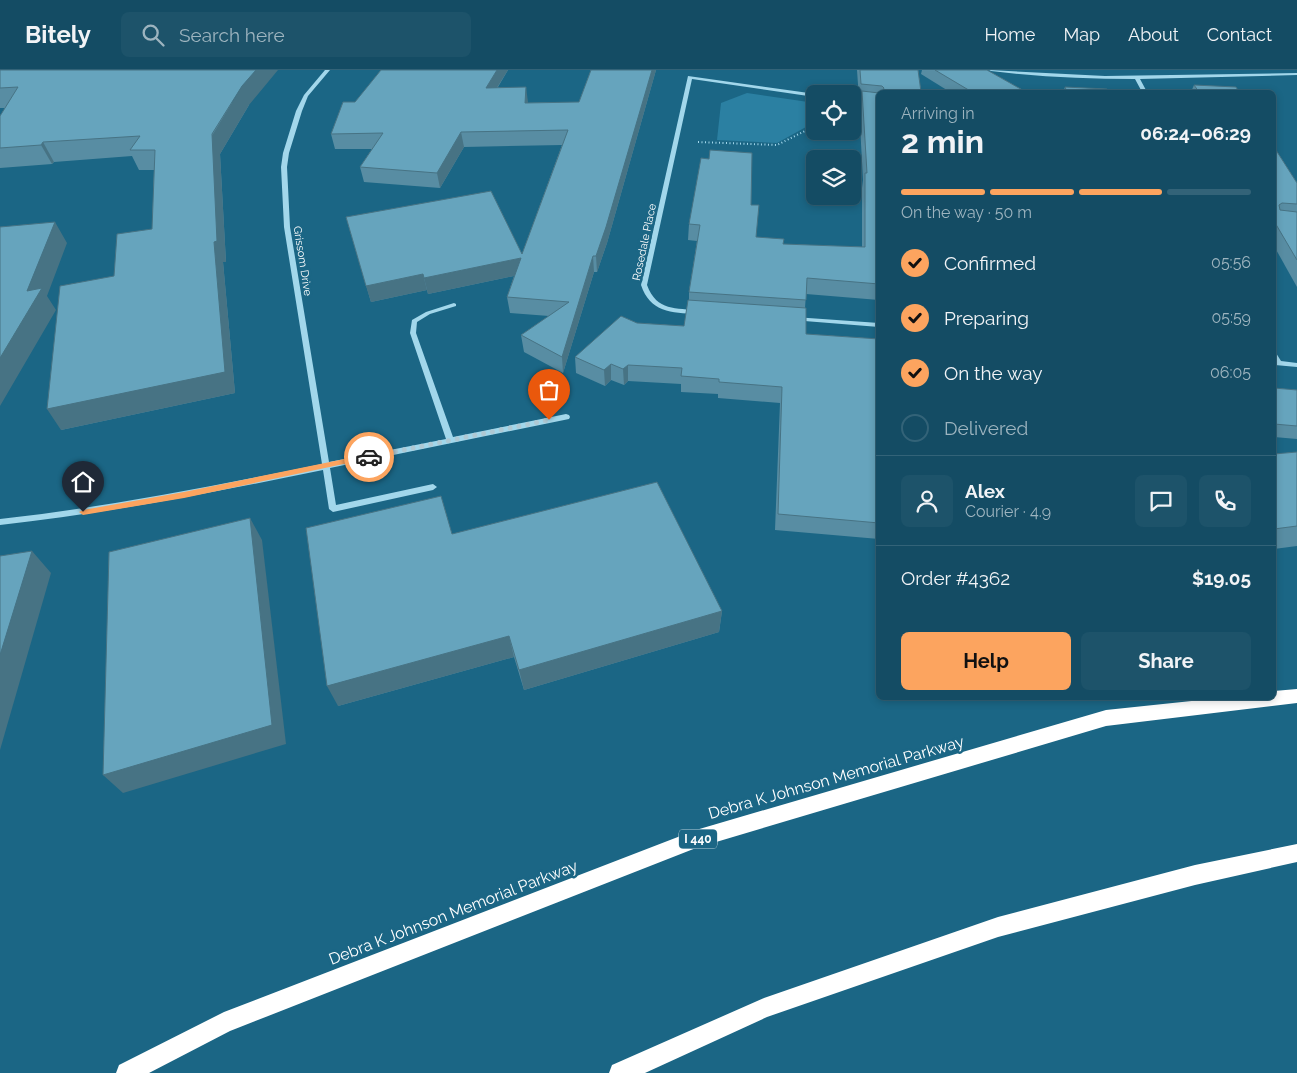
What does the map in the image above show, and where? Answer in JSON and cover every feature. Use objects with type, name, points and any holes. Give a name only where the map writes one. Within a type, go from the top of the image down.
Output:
[{"type":"highway","name":"Debra K Johnson Memorial Parkway","points":[[1276,698],[1297,696]]},
{"type":"highway","name":"Debra K Johnson Memorial Parkway","points":[[127,1073],[224,1023],[696,839],[1106,718],[1262,700]]},
{"type":"highway","points":[[620,1073],[764,1008],[998,927],[1195,875],[1297,853]]},
{"type":"street","name":"Grissom Drive","points":[[328,70],[306,96],[299,111],[286,152],[284,167],[287,227],[333,509],[433,487]]},
{"type":"street","name":"Rosedale Place","points":[[692,70],[644,285],[650,298],[665,309],[705,313]]},
{"type":"street","points":[[991,70],[1057,76],[1297,74]]},
{"type":"street","points":[[1220,70],[1225,75]]},
{"type":"street","points":[[1136,76],[1143,90]]},
{"type":"street","points":[[690,77],[806,94]]},
{"type":"street","points":[[861,101],[876,104]]},
{"type":"street","points":[[450,440],[413,332],[414,321],[428,313],[454,305]]},
{"type":"street","points":[[782,318],[876,325]]},
{"type":"street","points":[[1276,363],[1297,365]]},
{"type":"street","points":[[0,522],[120,507],[566,417]]},
{"type":"path","points":[[677,141],[778,145],[806,131]]},
{"type":"shaded area","points":[[747,93],[806,102],[806,127],[777,143],[717,140],[721,103]]},
{"type":"building","points":[[0,70],[256,70],[242,86],[212,134],[217,241],[214,242],[225,372],[47,409],[60,286],[114,276],[117,234],[152,229],[155,150],[130,150],[140,136],[43,142],[41,145],[0,148],[0,116],[18,87],[0,88]]},
{"type":"building","points":[[381,70],[497,70],[486,88],[526,87],[525,103],[579,102],[591,70],[652,70],[606,227],[596,256],[593,256],[562,357],[521,335],[569,302],[507,297],[521,258],[424,278],[423,274],[366,286],[346,217],[491,191],[522,254],[568,130],[461,132],[437,173],[360,167],[383,133],[331,134],[343,102],[355,102]]},
{"type":"building","points":[[860,70],[918,70],[921,90],[883,90],[882,86],[861,84]]},
{"type":"building","points":[[935,70],[987,70],[1022,90],[969,90]]},
{"type":"building","points":[[1194,85],[1236,87],[1238,90],[1198,90]]},
{"type":"building","points":[[1065,87],[1108,90],[1066,90]]},
{"type":"building","points":[[862,91],[876,93],[876,284],[807,278],[806,300],[689,292],[700,225],[689,224],[701,158],[709,159],[710,150],[752,153],[751,205],[759,205],[756,237],[784,239],[783,244],[865,247],[865,173],[867,173]]},
{"type":"building","points":[[1276,150],[1297,183],[1297,204],[1282,203],[1279,205],[1280,210],[1297,212],[1297,260],[1276,224]]},
{"type":"building","points":[[55,222],[27,291],[42,288],[0,358],[0,227]]},
{"type":"building","points":[[688,300],[806,308],[806,334],[876,339],[876,523],[778,514],[782,387],[719,382],[719,379],[681,376],[682,368],[628,365],[623,369],[611,364],[604,370],[575,357],[621,316],[637,323],[684,326]]},
{"type":"building","points":[[1276,388],[1297,390],[1297,426],[1276,424]]},
{"type":"building","points":[[1297,452],[1297,526],[1276,529],[1276,454]]},
{"type":"building","points":[[657,482],[722,611],[519,670],[509,636],[327,686],[306,528],[441,496],[452,534]]},
{"type":"building","points":[[250,518],[272,725],[103,775],[109,552]]},
{"type":"building","points":[[32,551],[0,655],[0,556]]},
{"type":"way so far","points":[[369,457],[549,420]]},
{"type":"route","points":[[83,512],[184,495],[369,457]]}]
